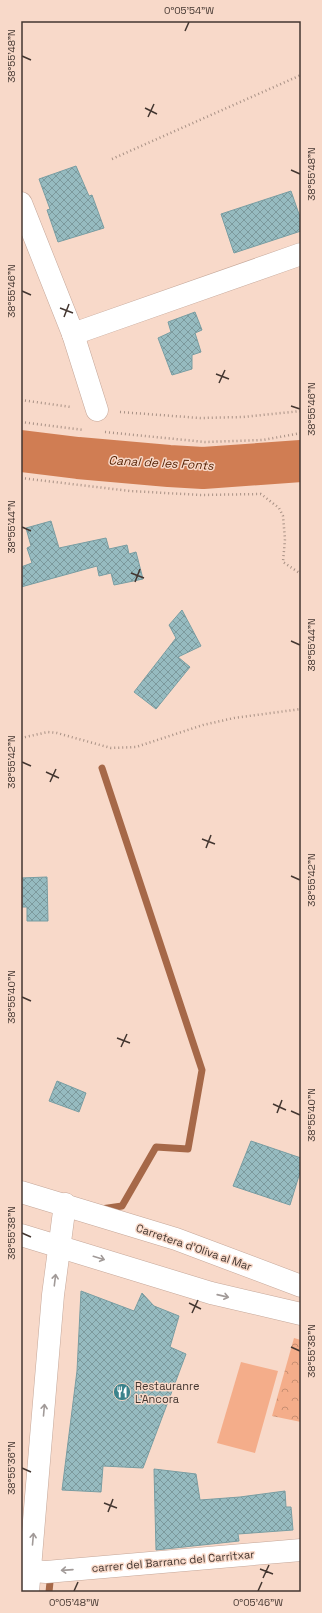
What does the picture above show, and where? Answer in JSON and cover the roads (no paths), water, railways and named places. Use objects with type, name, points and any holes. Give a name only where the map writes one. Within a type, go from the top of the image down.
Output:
[{"type":"street","points":[[21,203],[73,334],[97,410]]},
{"type":"street","points":[[73,334],[301,254]]},
{"type":"street","name":"Carretera d'Oliva al Mar","points":[[21,1192],[86,1210],[176,1239],[301,1286]]},
{"type":"street","points":[[31,1576],[53,1295],[65,1204]]},
{"type":"street","points":[[21,1235],[211,1293],[301,1314]]},
{"type":"street","name":"carrer del Barranc del Carritxar","points":[[31,1576],[301,1550]]},
{"type":"water","points":[[301,444],[301,476],[279,478],[278,447]]},
{"type":"waterway","name":"Canal de les Fonts","points":[[21,451],[78,458],[203,468],[301,461]]},
{"type":"waterway","points":[[101,1209],[122,1206],[156,1147],[188,1149],[202,1070],[102,768]]},
{"type":"waterway","points":[[49,1592],[50,1582]]},
{"type":"place","name":"Restauranre L'Ancora","points":[[122,1392]]}]
